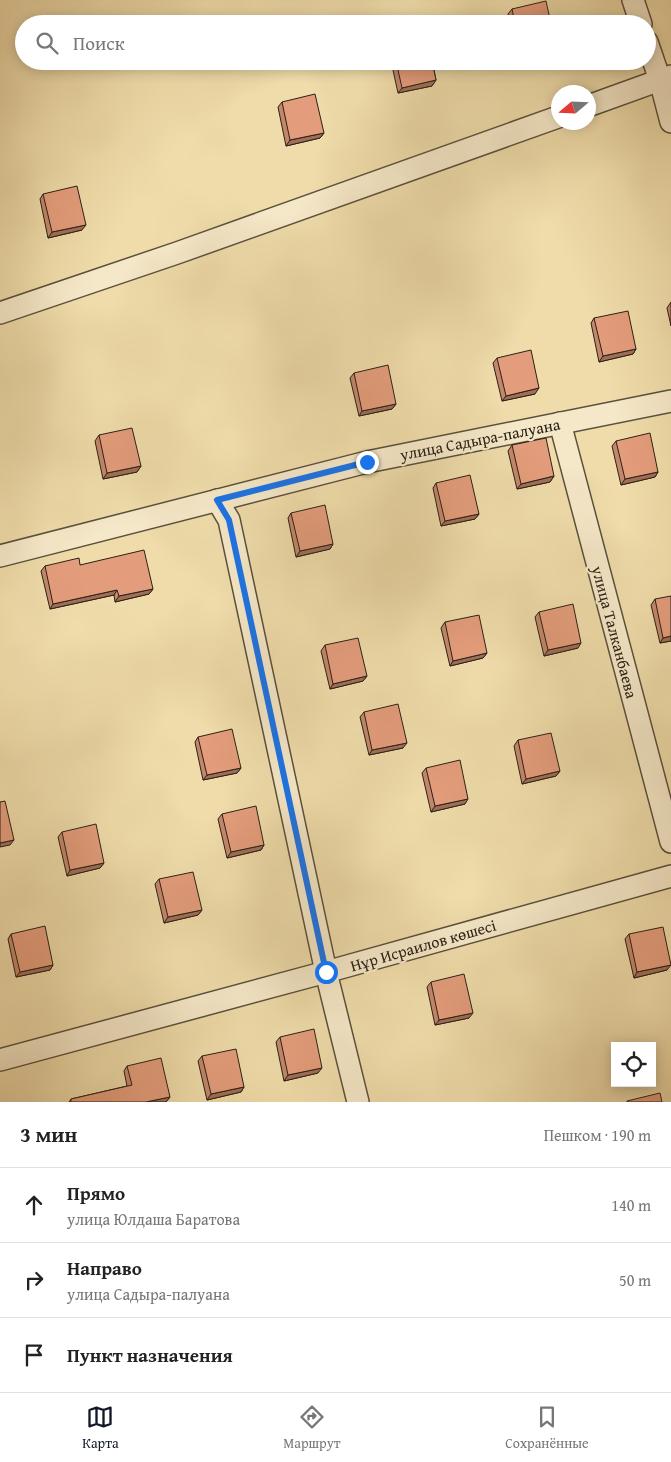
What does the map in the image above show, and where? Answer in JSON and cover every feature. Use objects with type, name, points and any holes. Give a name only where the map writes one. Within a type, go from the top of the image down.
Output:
[{"type":"street","points":[[633,0],[638,15]]},
{"type":"street","points":[[656,59],[666,78],[671,122]]},
{"type":"street","points":[[596,103],[666,78]]},
{"type":"street","points":[[0,313],[186,250],[551,120]]},
{"type":"street","name":"улица Садыра-палуана","points":[[0,556],[367,462],[671,401]]},
{"type":"street","name":"улица Талканбаева","points":[[560,423],[671,842]]},
{"type":"street","points":[[217,500],[229,520],[326,972],[358,1102]]},
{"type":"street","name":"Нұр Исраилов көшесі","points":[[0,1060],[671,876]]},
{"type":"building","points":[[546,1],[549,15],[513,15],[512,9]]},
{"type":"building","points":[[398,70],[434,70],[436,80],[402,88]]},
{"type":"building","points":[[315,94],[324,133],[290,140],[282,102]]},
{"type":"building","points":[[77,186],[86,225],[52,232],[43,194]]},
{"type":"building","points":[[628,311],[636,349],[603,356],[594,318]]},
{"type":"building","points":[[531,350],[539,388],[506,396],[497,358]]},
{"type":"building","points":[[388,365],[396,404],[362,411],[354,373]]},
{"type":"building","points":[[132,428],[141,466],[107,473],[99,435]]},
{"type":"building","points":[[650,433],[658,472],[625,479],[616,441]]},
{"type":"building","points":[[546,438],[554,476],[521,484],[512,445]]},
{"type":"building","points":[[470,475],[479,514],[445,521],[436,483]]},
{"type":"building","points":[[325,505],[333,544],[300,551],[291,513]]},
{"type":"building","points":[[144,550],[153,589],[119,596],[117,590],[53,604],[45,566],[79,558],[80,565]]},
{"type":"building","points":[[671,596],[671,636],[663,638],[655,599]]},
{"type":"building","points":[[573,604],[581,643],[548,650],[539,612]]},
{"type":"building","points":[[479,615],[487,653],[453,661],[445,622]]},
{"type":"building","points":[[358,638],[367,676],[333,684],[325,645]]},
{"type":"building","points":[[398,704],[407,743],[372,750],[364,712]]},
{"type":"building","points":[[232,729],[241,768],[207,775],[198,737]]},
{"type":"building","points":[[551,733],[560,771],[526,779],[518,740]]},
{"type":"building","points":[[460,760],[468,799],[435,806],[426,768]]},
{"type":"building","points":[[5,801],[14,840],[0,843],[0,802]]},
{"type":"building","points":[[256,806],[264,845],[231,852],[222,814]]},
{"type":"building","points":[[96,824],[104,863],[70,870],[62,832]]},
{"type":"building","points":[[193,872],[202,910],[168,917],[159,879]]},
{"type":"building","points":[[45,926],[53,965],[20,972],[11,934]]},
{"type":"building","points":[[663,927],[671,965],[637,972],[629,934]]},
{"type":"building","points":[[464,974],[473,1013],[439,1020],[431,982]]},
{"type":"building","points":[[314,1029],[322,1068],[288,1075],[280,1037]]},
{"type":"building","points":[[236,1049],[244,1087],[211,1094],[202,1056]]},
{"type":"building","points":[[161,1058],[170,1097],[146,1102],[71,1102],[71,1099],[132,1085],[127,1066]]},
{"type":"building","points":[[660,1093],[662,1102],[627,1102],[627,1101]]},
{"type":"route","points":[[326,972],[229,520],[217,500],[367,462]]}]
